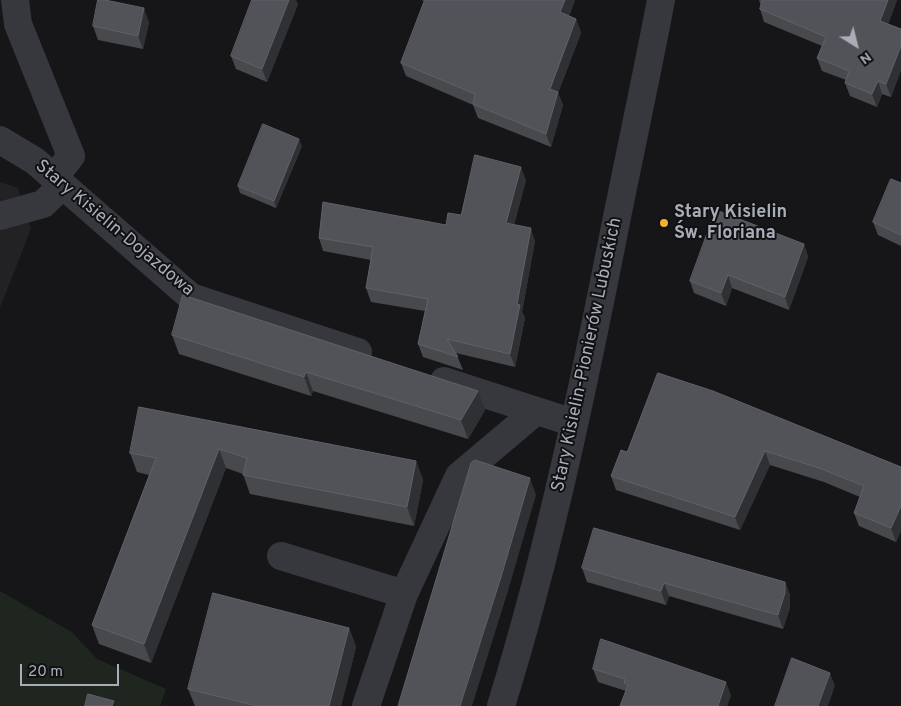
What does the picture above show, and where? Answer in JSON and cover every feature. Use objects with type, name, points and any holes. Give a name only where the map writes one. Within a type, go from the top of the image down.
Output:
[{"type":"street","points":[[0,216],[42,204],[58,182],[71,156],[18,24],[15,0]]},
{"type":"street","name":"Stary Kisielin-Pionierów Lubuskich","points":[[501,706],[537,575],[574,423],[662,0]]},
{"type":"street","name":"Stary Kisielin-Dojazdowa","points":[[0,140],[35,162],[191,297],[377,358]]},
{"type":"street","points":[[423,374],[574,423]]},
{"type":"street","points":[[366,706],[404,594],[459,476],[536,411]]},
{"type":"street","points":[[281,556],[404,594]]},
{"type":"shaded area","points":[[0,182],[18,188],[31,229],[0,308]]},
{"type":"shaded area","points":[[0,591],[72,632],[97,659],[166,689],[160,706],[0,706]]},
{"type":"building","points":[[98,0],[144,8],[138,36],[93,26]]},
{"type":"building","points":[[252,0],[289,0],[262,69],[231,56]]},
{"type":"building","points":[[425,0],[565,0],[560,12],[576,19],[550,89],[558,92],[546,134],[473,104],[475,94],[401,63]]},
{"type":"building","points":[[763,0],[888,0],[880,21],[901,29],[901,46],[886,84],[878,81],[872,94],[845,83],[849,71],[817,58],[826,37],[760,9]]},
{"type":"building","points":[[263,124],[299,139],[274,201],[238,186]]},
{"type":"building","points":[[475,155],[521,167],[506,223],[531,228],[517,304],[520,305],[510,354],[447,339],[458,357],[418,344],[428,299],[366,288],[373,247],[319,238],[323,202],[446,225],[448,213],[461,215]]},
{"type":"building","points":[[891,179],[901,183],[901,235],[873,222]]},
{"type":"building","points":[[716,210],[804,244],[785,297],[728,275],[721,293],[690,281]]},
{"type":"building","points":[[183,295],[478,391],[461,420],[306,372],[304,377],[172,335]]},
{"type":"building","points":[[658,373],[713,391],[901,467],[901,506],[891,528],[854,513],[864,486],[819,468],[765,451],[735,517],[611,476],[621,450],[627,452]]},
{"type":"building","points":[[139,407],[416,461],[407,507],[243,475],[247,458],[219,449],[144,644],[92,625],[156,458],[130,453]]},
{"type":"building","points":[[475,460],[530,478],[501,577],[460,706],[398,706],[471,463]]},
{"type":"building","points":[[594,528],[785,582],[785,593],[778,615],[664,583],[661,591],[582,568]]},
{"type":"building","points":[[213,593],[349,628],[329,706],[257,706],[188,689]]},
{"type":"building","points":[[601,639],[726,682],[718,706],[620,706],[628,685],[624,683],[625,679],[593,669]]},
{"type":"building","points":[[792,658],[830,673],[818,706],[775,706]]},
{"type":"building","points":[[88,694],[114,701],[112,706],[85,706]]},
{"type":"place","name":"Stary Kisielin Św. Floriana","points":[[664,223]]}]
